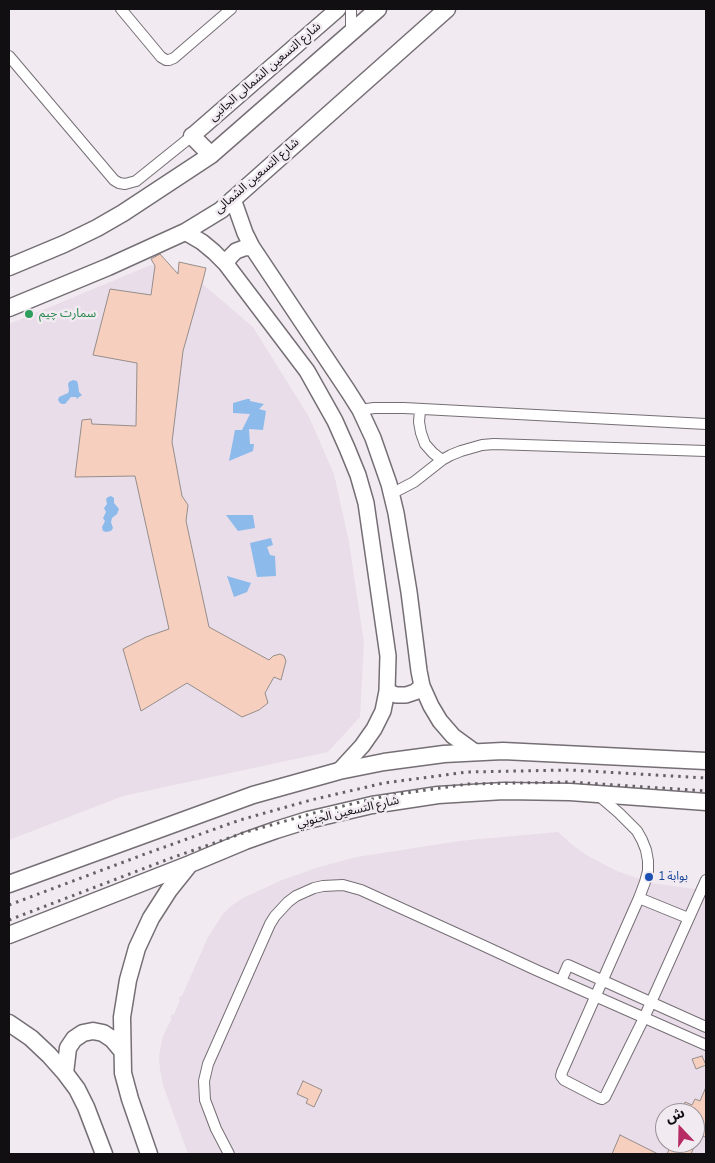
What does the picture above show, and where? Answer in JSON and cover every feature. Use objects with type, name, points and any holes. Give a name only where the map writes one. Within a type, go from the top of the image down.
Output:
[{"type":"main road","points":[[9,267],[97,228],[124,213],[211,155],[378,9]]},
{"type":"main road","name":"شارع التسعين الشمالى","points":[[9,308],[108,267],[185,232],[221,210],[447,9]]},
{"type":"main road","points":[[192,136],[211,155]]},
{"type":"main road","points":[[9,260],[32,258]]},
{"type":"main road","points":[[9,884],[253,795],[340,770],[414,757],[502,751],[706,761]]},
{"type":"main road","name":"شارع التسعين الجنوبي","points":[[9,935],[245,841],[308,820],[396,800],[504,790],[537,790],[706,802]]},
{"type":"main road","points":[[149,1154],[123,1073],[122,1017],[127,983],[137,948],[151,918],[169,890],[190,864]]},
{"type":"main road","points":[[9,1023],[31,1038],[49,1055],[77,1089],[104,1154]]},
{"type":"main road","points":[[65,1073],[68,1048],[74,1039],[83,1033],[93,1031],[103,1033],[112,1039],[122,1051]]},
{"type":"street","points":[[121,9],[161,58],[169,60],[174,58],[232,9]]},
{"type":"street","name":"شارع التسعين الشمالى الجانبى","points":[[192,136],[338,9]]},
{"type":"street","points":[[351,9],[351,32]]},
{"type":"street","points":[[9,56],[114,180],[119,183],[125,184],[136,181],[192,136]]},
{"type":"street","points":[[233,200],[245,234],[252,247],[328,358],[360,410],[372,438],[396,513],[422,686],[440,721],[453,736],[475,752]]},
{"type":"street","points":[[185,232],[202,242],[226,264],[307,371],[335,421],[351,457],[366,503],[388,656],[387,691],[383,711],[374,729],[362,746],[340,770]]},
{"type":"street","points":[[226,264],[236,251],[252,247]]},
{"type":"street","points":[[360,410],[389,408],[706,424]]},
{"type":"street","points":[[420,410],[419,422],[423,439],[433,453],[442,460]]},
{"type":"street","points":[[391,494],[414,482],[442,460],[461,450],[482,445],[706,451]]},
{"type":"street","points":[[387,691],[396,695],[406,695],[415,692],[422,686]]},
{"type":"street","points":[[596,794],[637,831],[646,850],[648,871],[639,898],[562,1072],[564,1080],[599,1098],[605,1097],[644,1018],[706,880]]},
{"type":"street","points":[[229,1154],[216,1129],[205,1100],[205,1072],[275,916],[288,902],[305,891],[323,886],[343,885],[361,890],[644,1018],[705,1042]]},
{"type":"street","points":[[639,898],[688,918]]},
{"type":"street","points":[[561,981],[568,965],[706,1027]]},
{"type":"street","points":[[681,1034],[687,1019]]},
{"type":"shaded area","points":[[151,265],[192,275],[253,327],[309,417],[334,474],[349,542],[364,643],[360,717],[328,752],[123,796],[9,840],[9,324]]},
{"type":"shaded area","points":[[558,832],[588,856],[617,871],[651,883],[695,889],[706,893],[706,1154],[188,1154],[163,1085],[159,1057],[163,1036],[172,1018],[170,1018],[172,1014],[174,1015],[180,996],[182,996],[208,937],[223,914],[243,898],[282,880],[319,867],[357,857],[459,841]]},
{"type":"water","points":[[73,380],[77,381],[79,392],[82,395],[77,399],[76,397],[71,397],[65,404],[60,403],[59,397],[68,393],[68,384]]},
{"type":"water","points":[[247,399],[264,404],[259,409],[266,411],[263,430],[249,429],[250,444],[254,444],[253,451],[229,461],[235,430],[242,430],[250,414],[233,413],[233,403]]},
{"type":"water","points":[[111,496],[114,498],[114,503],[119,509],[112,518],[113,528],[111,531],[106,532],[103,531],[102,527],[106,512],[104,508],[107,504],[106,499]]},
{"type":"water","points":[[226,515],[253,515],[255,528],[238,531]]},
{"type":"water","points":[[271,538],[273,545],[267,547],[270,555],[275,556],[276,576],[257,577],[250,543]]},
{"type":"water","points":[[227,576],[251,583],[247,592],[234,597]]},
{"type":"building","points":[[160,254],[178,274],[179,262],[206,268],[183,351],[172,442],[182,496],[188,505],[186,521],[209,627],[269,660],[273,656],[280,654],[284,656],[286,661],[281,680],[274,677],[265,693],[268,703],[259,710],[242,717],[187,683],[141,711],[123,649],[146,637],[169,629],[135,476],[75,477],[82,420],[91,419],[92,424],[136,426],[137,363],[93,355],[110,289],[151,295],[155,266],[151,259]]},
{"type":"building","points":[[702,1056],[706,1065],[696,1069],[692,1059]]},
{"type":"building","points":[[303,1081],[322,1090],[314,1107],[306,1103],[308,1099],[297,1094]]},
{"type":"building","points":[[706,1087],[706,1137],[705,1103],[693,1103],[695,1099],[700,1101]]},
{"type":"building","points":[[620,1135],[658,1154],[612,1154]]},
{"type":"building","points":[[667,1153],[691,1153],[691,1154]]},
{"type":"railway","points":[[9,905],[240,820],[311,800],[384,783],[467,772],[570,770],[706,778]]},
{"type":"railway","points":[[9,920],[174,857],[246,832],[385,796],[468,784],[570,782],[706,791]]},
{"type":"place","name":"سمارت چيم","points":[[29,314]]},
{"type":"place","name":"بوابة 1","points":[[649,877]]}]
